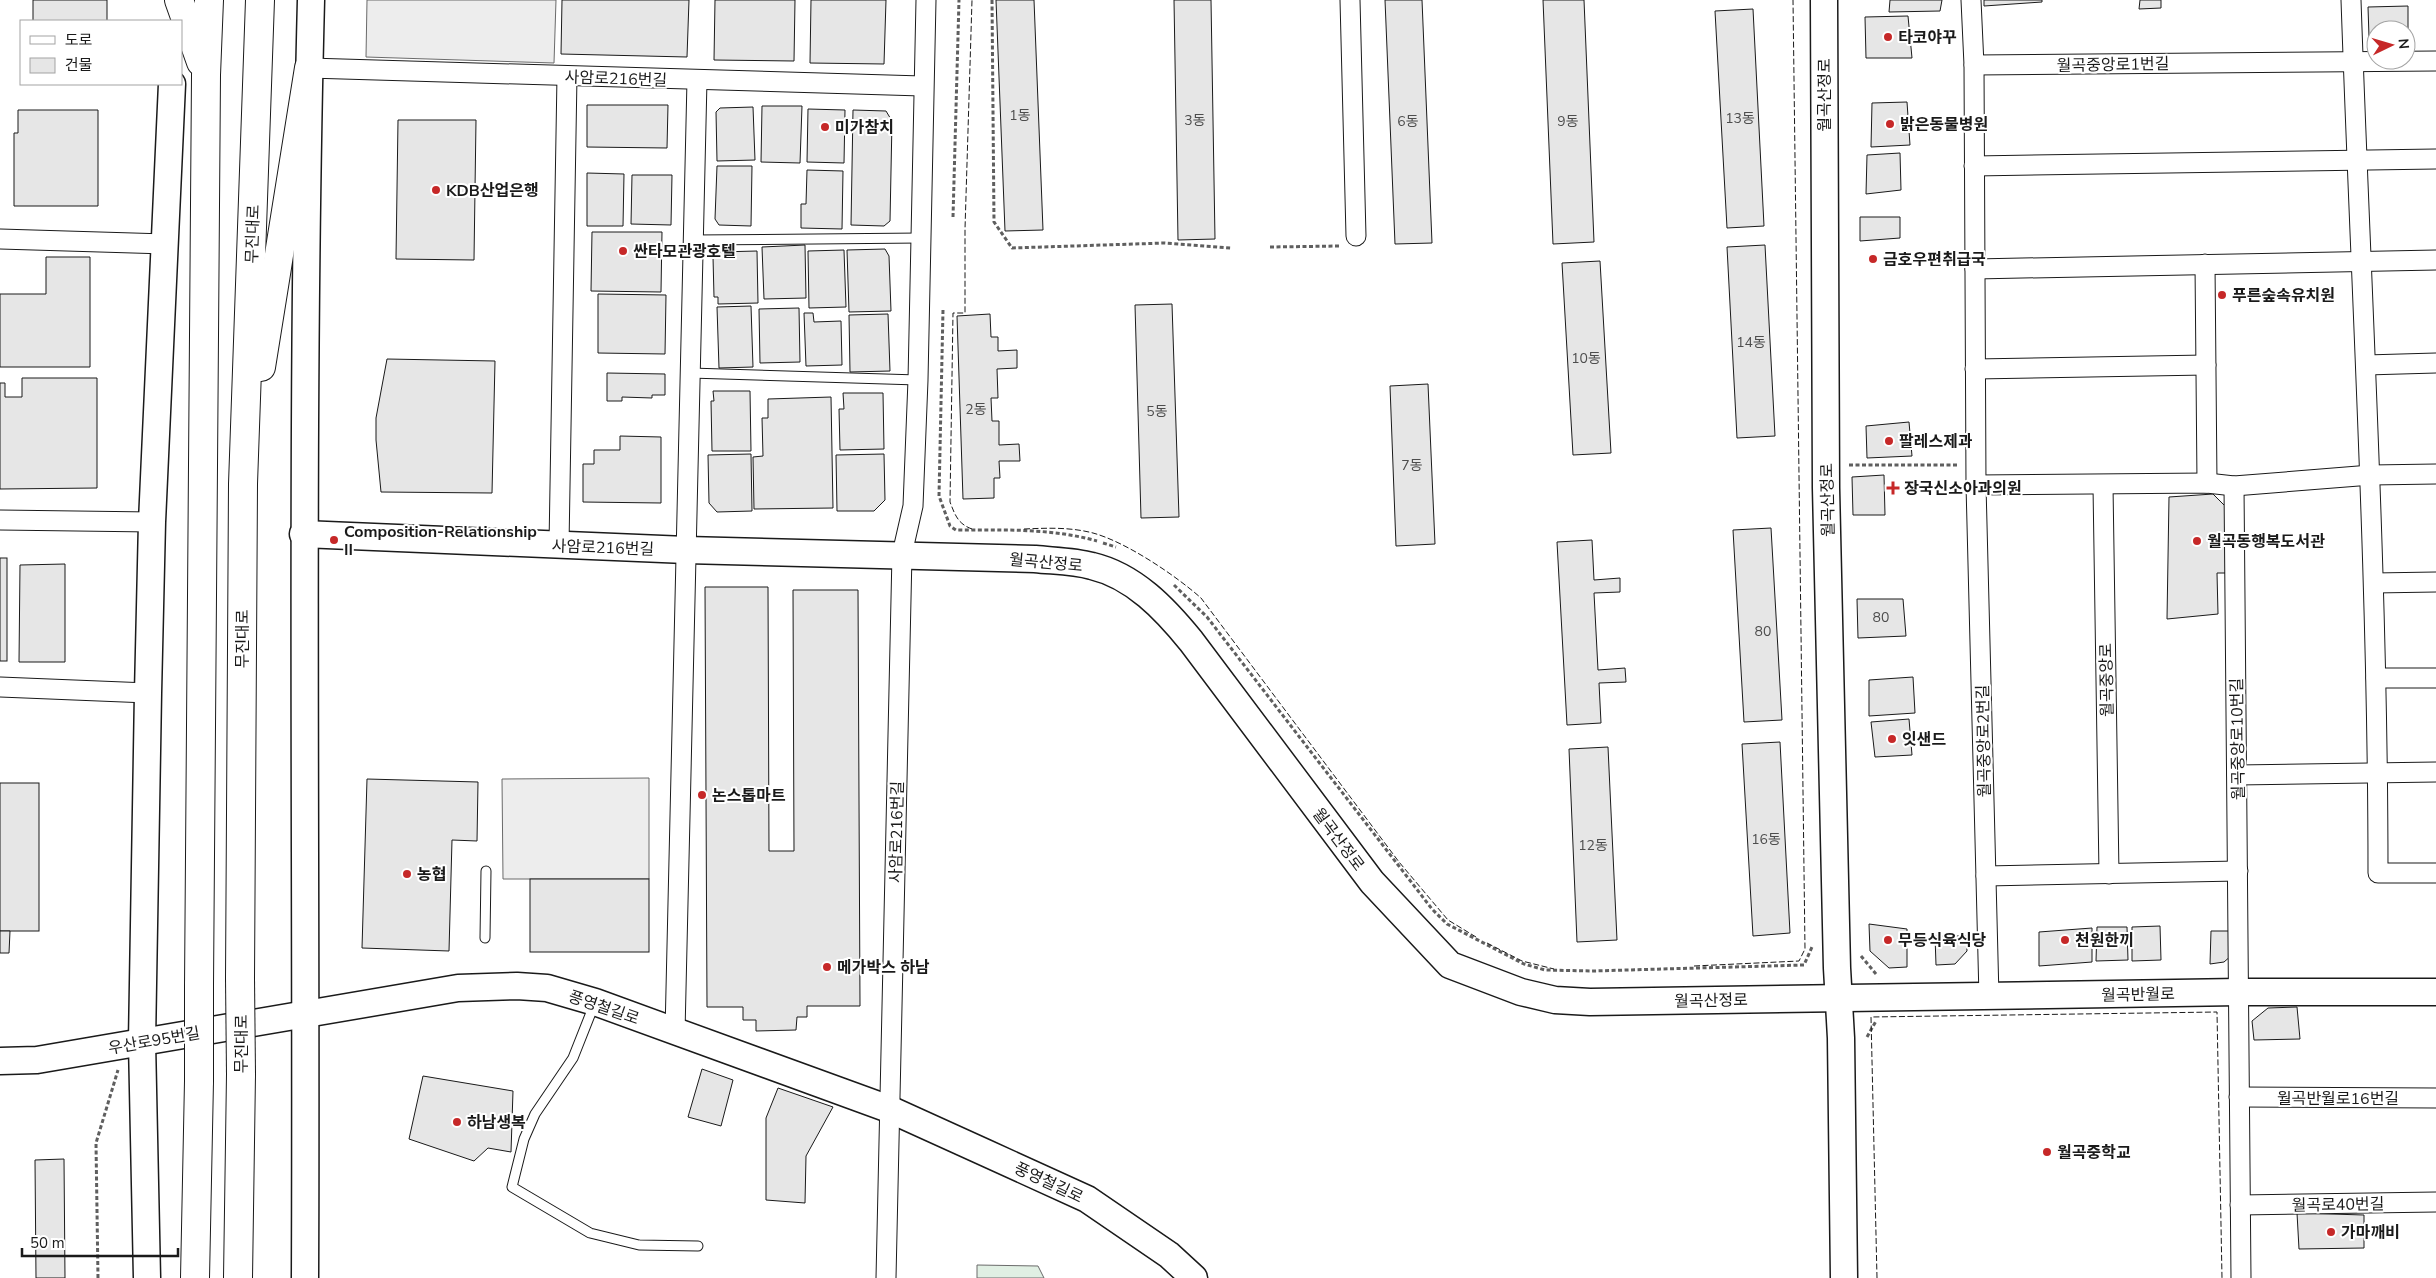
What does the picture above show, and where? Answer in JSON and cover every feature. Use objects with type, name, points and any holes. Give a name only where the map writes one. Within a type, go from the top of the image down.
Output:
[{"type":"highway","points":[[179,0],[206,76]]},
{"type":"highway","points":[[195,1278],[199,1081],[206,76],[209,0]]},
{"type":"highway","name":"무진대로","points":[[238,1278],[241,1074],[243,484],[260,0]]},
{"type":"highway","points":[[243,484],[309,68]]},
{"type":"street","points":[[174,20],[175,0]]},
{"type":"street","points":[[305,1278],[307,1012],[303,534],[311,0]]},
{"type":"street","name":"사암로216번길","points":[[889,1109],[902,554],[913,506],[918,380],[922,86],[926,0]]},
{"type":"street","points":[[1350,0],[1351,241]]},
{"type":"street","name":"월곡산정로","points":[[1824,0],[1826,465],[1836,944],[1840,999],[1844,1278]]},
{"type":"street","points":[[1971,0],[1974,65],[1976,485],[2102,486],[2207,484],[2234,486],[2371,476],[2436,474]]},
{"type":"street","points":[[2351,0],[2371,476],[2378,773],[2378,873],[2436,873]]},
{"type":"street","name":"월곡중앙로1번길","points":[[1974,65],[2436,61]]},
{"type":"street","name":"사암로216번길","points":[[309,68],[922,86]]},
{"type":"street","points":[[559,546],[567,76]]},
{"type":"street","points":[[675,1033],[697,80]]},
{"type":"street","points":[[147,1278],[134,1044],[148,693],[152,522],[172,85]]},
{"type":"street","points":[[1974,166],[2436,159]]},
{"type":"street","points":[[0,239],[166,244]]},
{"type":"street","points":[[1975,268],[2436,260]]},
{"type":"street","points":[[2205,264],[2207,484]]},
{"type":"street","points":[[2366,365],[2436,363]]},
{"type":"street","points":[[1975,369],[2206,365]]},
{"type":"street","name":"월곡중앙로2번길","points":[[1976,485],[1989,997]]},
{"type":"street","name":"월곡중앙로","points":[[2102,486],[2109,874]]},
{"type":"street","name":"월곡중앙로10번길","points":[[2234,486],[2239,992]]},
{"type":"street","points":[[0,520],[152,522]]},
{"type":"street","name":"사암로216번길","points":[[303,534],[559,546],[902,554]]},
{"type":"street","name":"월곡산정로","points":[[902,554],[1070,562],[1111,572],[1136,586],[1172,618],[1192,641],[1372,882],[1450,965],[1521,992],[1555,1000],[1599,1002],[1840,999]]},
{"type":"street","points":[[2374,583],[2436,582]]},
{"type":"street","points":[[2376,678],[2436,678]]},
{"type":"street","points":[[0,687],[148,693]]},
{"type":"street","points":[[2237,775],[2436,772]]},
{"type":"street","points":[[1986,876],[2238,872]]},
{"type":"street","name":"풍영철길로","points":[[307,1012],[458,988],[483,986],[546,988],[595,1002],[675,1033],[889,1109],[1087,1199],[1169,1254],[1194,1278]]},
{"type":"street","points":[[2239,992],[2241,1278]]},
{"type":"street","name":"월곡반월로","points":[[1840,999],[2239,992],[2436,992]]},
{"type":"street","name":"우산로95번길","points":[[0,1061],[37,1060],[307,1012]]},
{"type":"street","name":"월곡반월로16번길","points":[[2240,1098],[2436,1098]]},
{"type":"street","points":[[886,1278],[889,1109]]},
{"type":"street","name":"월곡로40번길","points":[[2240,1205],[2436,1202]]},
{"type":"lane","points":[[692,240],[921,238]]},
{"type":"lane","points":[[690,374],[918,380]]},
{"type":"lane","points":[[486,871],[486,938]]},
{"type":"lane","points":[[595,1002],[572,1058],[535,1114],[524,1139],[512,1188],[590,1233],[638,1245],[698,1246]]},
{"type":"path","points":[[953,217],[959,0]]},
{"type":"path","points":[[992,0],[994,222],[1012,248],[1165,243],[1232,248]]},
{"type":"path","points":[[1270,247],[1351,241]]},
{"type":"path","points":[[944,310],[939,496],[950,526],[956,530],[1057,532],[1112,545],[1119,550]]},
{"type":"path","points":[[1826,465],[1976,465]]},
{"type":"path","points":[[1170,582],[1208,617],[1432,909],[1447,924],[1524,964],[1545,970],[1804,965],[1813,946]]},
{"type":"path","points":[[1860,951],[1862,959],[1877,975]]},
{"type":"path","points":[[1867,1037],[1874,1022],[1881,1020]]},
{"type":"path","points":[[98,1278],[96,1143],[134,1044]]},
{"type":"green space","points":[[977,1265],[1038,1266],[1044,1278],[977,1278]]},
{"type":"shaded area","points":[[367,0],[556,0],[554,63],[366,57]]},
{"type":"shaded area","points":[[649,778],[649,879],[503,879],[502,779]]},
{"type":"building","points":[[33,0],[107,0],[107,20],[33,20]]},
{"type":"building","points":[[562,0],[689,0],[687,57],[561,54]]},
{"type":"building","points":[[715,0],[795,0],[794,61],[714,60]]},
{"type":"building","points":[[811,0],[886,0],[884,64],[810,63]]},
{"type":"building","points":[[996,0],[1034,0],[1043,230],[1005,231]]},
{"type":"building","points":[[1174,0],[1211,0],[1215,239],[1178,240]]},
{"type":"building","points":[[1385,0],[1422,0],[1432,243],[1395,244]]},
{"type":"building","points":[[1543,0],[1584,0],[1594,242],[1553,244]]},
{"type":"building","points":[[1890,0],[1942,0],[1940,11],[1889,12]]},
{"type":"building","points":[[1984,0],[2042,0],[2042,2],[1984,6]]},
{"type":"building","points":[[2140,0],[2161,0],[2161,8],[2139,9]]},
{"type":"building","points":[[2408,6],[2408,20],[2368,20],[2368,7]]},
{"type":"building","points":[[1753,9],[1764,226],[1727,228],[1715,11]]},
{"type":"building","name":"타코야꾸","points":[[1908,16],[1912,58],[1866,58],[1865,17]]},
{"type":"building","name":"밝은동물병원","points":[[1907,102],[1910,145],[1871,147],[1872,103]]},
{"type":"building","points":[[587,105],[668,105],[667,148],[587,147]]},
{"type":"building","points":[[762,106],[802,106],[800,163],[761,162]]},
{"type":"building","points":[[753,107],[755,160],[717,161],[716,112],[720,108]]},
{"type":"building","points":[[808,109],[845,110],[844,163],[807,162]]},
{"type":"building","points":[[18,110],[98,110],[98,206],[14,206],[14,133],[18,133]]},
{"type":"building","points":[[853,110],[886,111],[892,121],[890,221],[884,226],[851,225]]},
{"type":"building","name":"KDB산업은행","points":[[398,120],[476,120],[474,260],[396,259]]},
{"type":"building","points":[[1900,153],[1901,190],[1866,194],[1867,155]]},
{"type":"building","points":[[717,166],[752,166],[751,226],[719,225],[715,219]]},
{"type":"building","points":[[807,170],[843,171],[842,229],[801,228],[801,204],[806,204]]},
{"type":"building","points":[[587,173],[624,174],[623,226],[587,226]]},
{"type":"building","points":[[632,175],[672,175],[671,225],[631,224]]},
{"type":"building","points":[[1860,217],[1900,217],[1900,238],[1860,241]]},
{"type":"building","points":[[592,232],[662,232],[661,292],[591,291]]},
{"type":"building","points":[[805,245],[806,298],[764,299],[762,247]]},
{"type":"building","points":[[1765,245],[1775,436],[1737,438],[1727,247]]},
{"type":"building","points":[[885,249],[889,256],[891,311],[849,312],[847,250]]},
{"type":"building","points":[[844,250],[846,307],[809,308],[808,251]]},
{"type":"building","points":[[757,251],[758,303],[718,304],[718,297],[714,297],[713,257],[718,252]]},
{"type":"building","points":[[46,257],[90,257],[90,367],[0,367],[0,294],[46,294]]},
{"type":"building","points":[[1600,261],[1611,453],[1573,455],[1562,263]]},
{"type":"building","points":[[598,294],[666,295],[665,354],[598,353]]},
{"type":"building","points":[[1172,304],[1179,517],[1141,518],[1135,305]]},
{"type":"building","points":[[751,306],[753,367],[719,368],[717,307]]},
{"type":"building","points":[[799,308],[800,362],[760,363],[759,309]]},
{"type":"building","points":[[804,313],[813,313],[814,322],[841,321],[842,365],[806,366]]},
{"type":"building","points":[[888,314],[890,371],[850,372],[849,315]]},
{"type":"building","points":[[990,314],[991,337],[998,337],[998,351],[1017,350],[1017,368],[997,369],[998,398],[991,398],[992,421],[999,421],[999,445],[1019,444],[1020,461],[999,461],[1000,478],[994,478],[994,498],[963,499],[957,316]]},
{"type":"building","points":[[387,359],[495,361],[492,493],[381,492],[376,418]]},
{"type":"building","points":[[607,373],[665,374],[665,395],[652,395],[652,398],[622,397],[622,401],[607,401]]},
{"type":"building","points":[[22,378],[97,378],[97,488],[0,489],[0,383],[5,383],[5,397],[22,397]]},
{"type":"building","points":[[1428,384],[1435,544],[1396,546],[1390,386]]},
{"type":"building","points":[[713,391],[750,391],[751,451],[712,451],[711,401],[714,401]]},
{"type":"building","points":[[843,393],[883,393],[884,449],[840,450],[839,409],[844,409]]},
{"type":"building","points":[[831,397],[833,508],[754,509],[753,457],[763,456],[762,418],[768,418],[768,399]]},
{"type":"building","name":"팔레스제과","points":[[1909,422],[1912,456],[1867,458],[1866,426]]},
{"type":"building","points":[[620,436],[661,437],[661,503],[583,502],[583,464],[594,464],[594,450],[620,450]]},
{"type":"building","points":[[751,454],[752,511],[717,512],[709,503],[708,455]]},
{"type":"building","points":[[884,454],[885,500],[874,511],[837,511],[836,455]]},
{"type":"building","points":[[1884,475],[1885,515],[1853,515],[1852,477]]},
{"type":"building","name":"월곡동행복도서관","points":[[2213,494],[2228,509],[2226,573],[2217,573],[2218,614],[2167,619],[2169,497]]},
{"type":"building","points":[[1771,528],[1782,720],[1744,722],[1733,530]]},
{"type":"building","points":[[1592,540],[1594,580],[1620,578],[1620,592],[1594,593],[1598,670],[1625,668],[1626,682],[1599,683],[1601,723],[1567,725],[1557,542]]},
{"type":"building","points":[[0,558],[7,558],[7,661],[0,661]]},
{"type":"building","points":[[65,564],[65,662],[19,662],[20,565]]},
{"type":"building","points":[[705,587],[768,587],[769,851],[794,851],[793,590],[858,590],[860,1006],[807,1006],[807,1017],[797,1017],[796,1030],[756,1031],[756,1020],[743,1020],[743,1007],[707,1007]]},
{"type":"building","points":[[1857,599],[1903,599],[1906,636],[1858,638]]},
{"type":"building","points":[[1913,677],[1915,713],[1869,716],[1869,680]]},
{"type":"building","name":"잇샌드","points":[[1909,719],[1912,755],[1875,757],[1871,722]]},
{"type":"building","points":[[1780,742],[1790,933],[1753,936],[1742,744]]},
{"type":"building","points":[[1608,747],[1617,940],[1577,942],[1569,749]]},
{"type":"building","points":[[367,779],[478,782],[477,841],[452,840],[449,951],[362,948]]},
{"type":"building","points":[[0,783],[39,783],[39,931],[0,931]]},
{"type":"building","points":[[530,879],[649,879],[649,952],[530,952]]},
{"type":"building","name":"무등식육식당","points":[[1869,924],[1907,929],[1907,967],[1889,968],[1870,951]]},
{"type":"building","points":[[2160,926],[2161,960],[2132,961],[2132,927]]},
{"type":"building","points":[[2097,927],[2127,927],[2128,960],[2096,961]]},
{"type":"building","name":"천원한끼","points":[[2092,928],[2092,962],[2039,966],[2039,932]]},
{"type":"building","points":[[0,931],[10,931],[9,953],[0,953]]},
{"type":"building","points":[[2211,931],[2233,931],[2232,955],[2224,962],[2210,964]]},
{"type":"building","points":[[1935,936],[1966,936],[1967,951],[1955,964],[1936,965]]},
{"type":"building","points":[[2297,1007],[2300,1039],[2254,1040],[2252,1021],[2268,1008]]},
{"type":"building","points":[[702,1069],[733,1080],[721,1126],[688,1117]]},
{"type":"building","points":[[423,1076],[513,1091],[511,1152],[488,1148],[474,1161],[409,1139]]},
{"type":"building","points":[[778,1088],[833,1107],[806,1156],[805,1203],[766,1200],[766,1118]]},
{"type":"building","points":[[64,1159],[65,1278],[36,1278],[35,1160]]},
{"type":"building","name":"가마깨비","points":[[2297,1213],[2364,1215],[2364,1248],[2299,1249]]},
{"type":"fence","points":[[972,0],[965,229],[965,313],[953,313],[950,502],[960,522],[972,529]]},
{"type":"fence","points":[[1694,966],[1799,961],[1805,949],[1793,0]]},
{"type":"fence","points":[[1024,529],[1067,529],[1106,537],[1150,560],[1201,598],[1399,862],[1448,920],[1476,937]]},
{"type":"fence","points":[[1487,943],[1522,961],[1554,969]]},
{"type":"fence","points":[[1877,1278],[1871,1017],[2217,1012],[2222,1278]]},
{"type":"place","name":"타코야꾸","points":[[1888,37]]},
{"type":"place","name":"밝은동물병원","points":[[1890,124]]},
{"type":"place","name":"미가참치","points":[[825,127]]},
{"type":"place","name":"KDB산업은행","points":[[436,190]]},
{"type":"place","name":"싼타모관광호텔","points":[[623,251]]},
{"type":"place","name":"금호우편취급국","points":[[1873,259]]},
{"type":"place","name":"푸른숲속유치원","points":[[2222,295]]},
{"type":"place","name":"팔레스제과","points":[[1889,441]]},
{"type":"place","name":"장국신소아과의원","points":[[1893,488]]},
{"type":"place","name":"Composition-Relationship II","points":[[334,540]]},
{"type":"place","name":"월곡동행복도서관","points":[[2197,541]]},
{"type":"place","name":"잇샌드","points":[[1892,739]]},
{"type":"place","name":"논스톱마트","points":[[702,795]]},
{"type":"place","name":"농협","points":[[407,874]]},
{"type":"place","name":"무등식육식당","points":[[1888,940]]},
{"type":"place","name":"천원한끼","points":[[2065,940]]},
{"type":"place","name":"메가박스 하남","points":[[827,967]]},
{"type":"place","name":"하남생복","points":[[457,1122]]},
{"type":"place","name":"월곡중학교","points":[[2047,1152]]},
{"type":"place","name":"가마깨비","points":[[2331,1232]]}]
